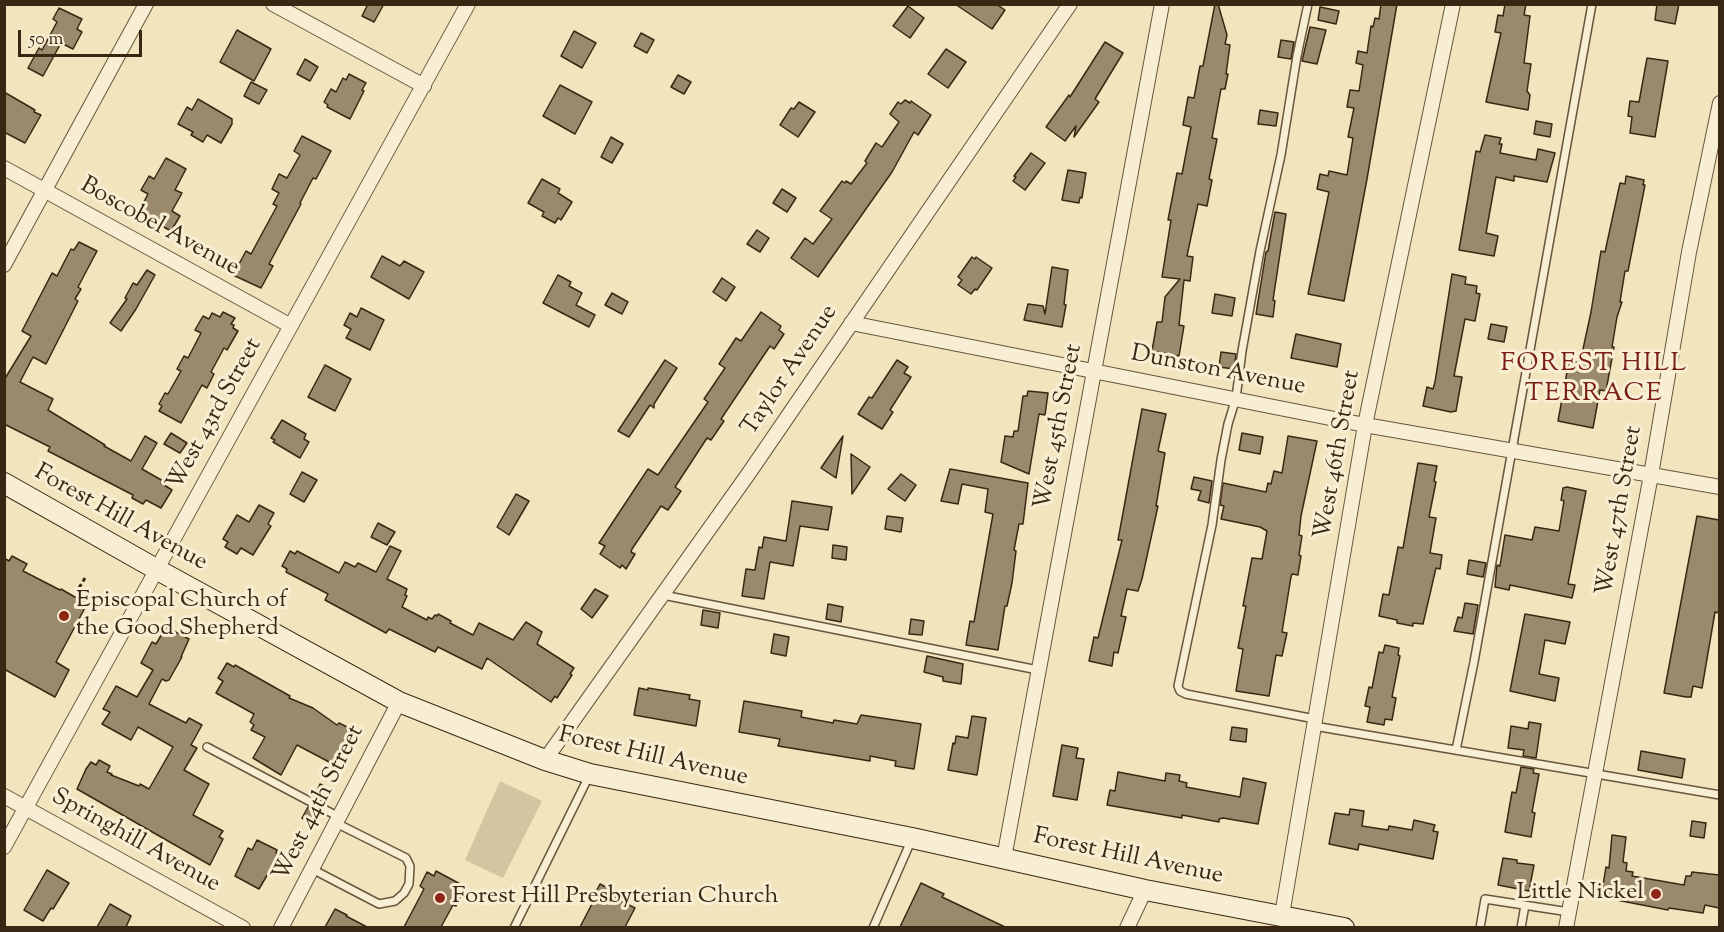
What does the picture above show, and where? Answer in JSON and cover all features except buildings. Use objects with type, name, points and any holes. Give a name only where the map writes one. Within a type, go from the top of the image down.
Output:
[{"type":"main road","name":"Forest Hill Avenue","points":[[4,483],[399,702],[545,760],[590,774],[912,838],[1145,890],[1344,927]]},
{"type":"street","points":[[4,265],[146,4]]},
{"type":"street","points":[[273,4],[424,86]]},
{"type":"street","name":"West 43rd Street","points":[[4,847],[468,4]]},
{"type":"street","name":"Taylor Avenue","points":[[545,760],[663,595],[1070,4]]},
{"type":"street","name":"West 45th Street","points":[[1004,858],[1162,4]]},
{"type":"street","name":"West 46th Street","points":[[1282,915],[1365,424],[1453,4]]},
{"type":"street","name":"West 47th Street","points":[[1566,927],[1651,475],[1689,252],[1719,103]]},
{"type":"street","name":"Boscobel Avenue","points":[[4,168],[291,326]]},
{"type":"street","name":"Dunston Avenue","points":[[851,324],[1365,424],[1719,487]]},
{"type":"street","name":"West 44th Street","points":[[281,927],[399,702]]},
{"type":"street","name":"Springhill Avenue","points":[[4,796],[243,927]]},
{"type":"street","points":[[1127,927],[1145,890]]},
{"type":"lane","points":[[1308,4],[1281,155],[1260,251],[1236,398],[1228,424],[1210,534],[1178,686],[1180,691],[1314,723],[1719,795]]},
{"type":"lane","points":[[1456,750],[1474,662],[1592,4]]},
{"type":"lane","points":[[663,595],[1038,670]]},
{"type":"lane","points":[[207,747],[406,858],[410,866],[409,884],[404,893],[395,901],[379,904],[312,868]]},
{"type":"lane","points":[[514,927],[590,774]]},
{"type":"lane","points":[[873,927],[912,838]]},
{"type":"lane","points":[[1480,927],[1485,899],[1569,912]]},
{"type":"lane","points":[[1521,927],[1525,905]]},
{"type":"path","points":[[79,588],[85,578]]},
{"type":"shaded area","points":[[500,781],[542,801],[503,878],[465,860]]},
{"type":"place","name":"Episcopal Church of the Good Shepherd","points":[[64,616]]},
{"type":"place","name":"Little Nickel","points":[[1656,894]]},
{"type":"place","name":"Forest Hill Presbyterian Church","points":[[440,898]]},
{"type":"district","name":"FOREST HILL TERRACE","points":[[1594,381]]}]
